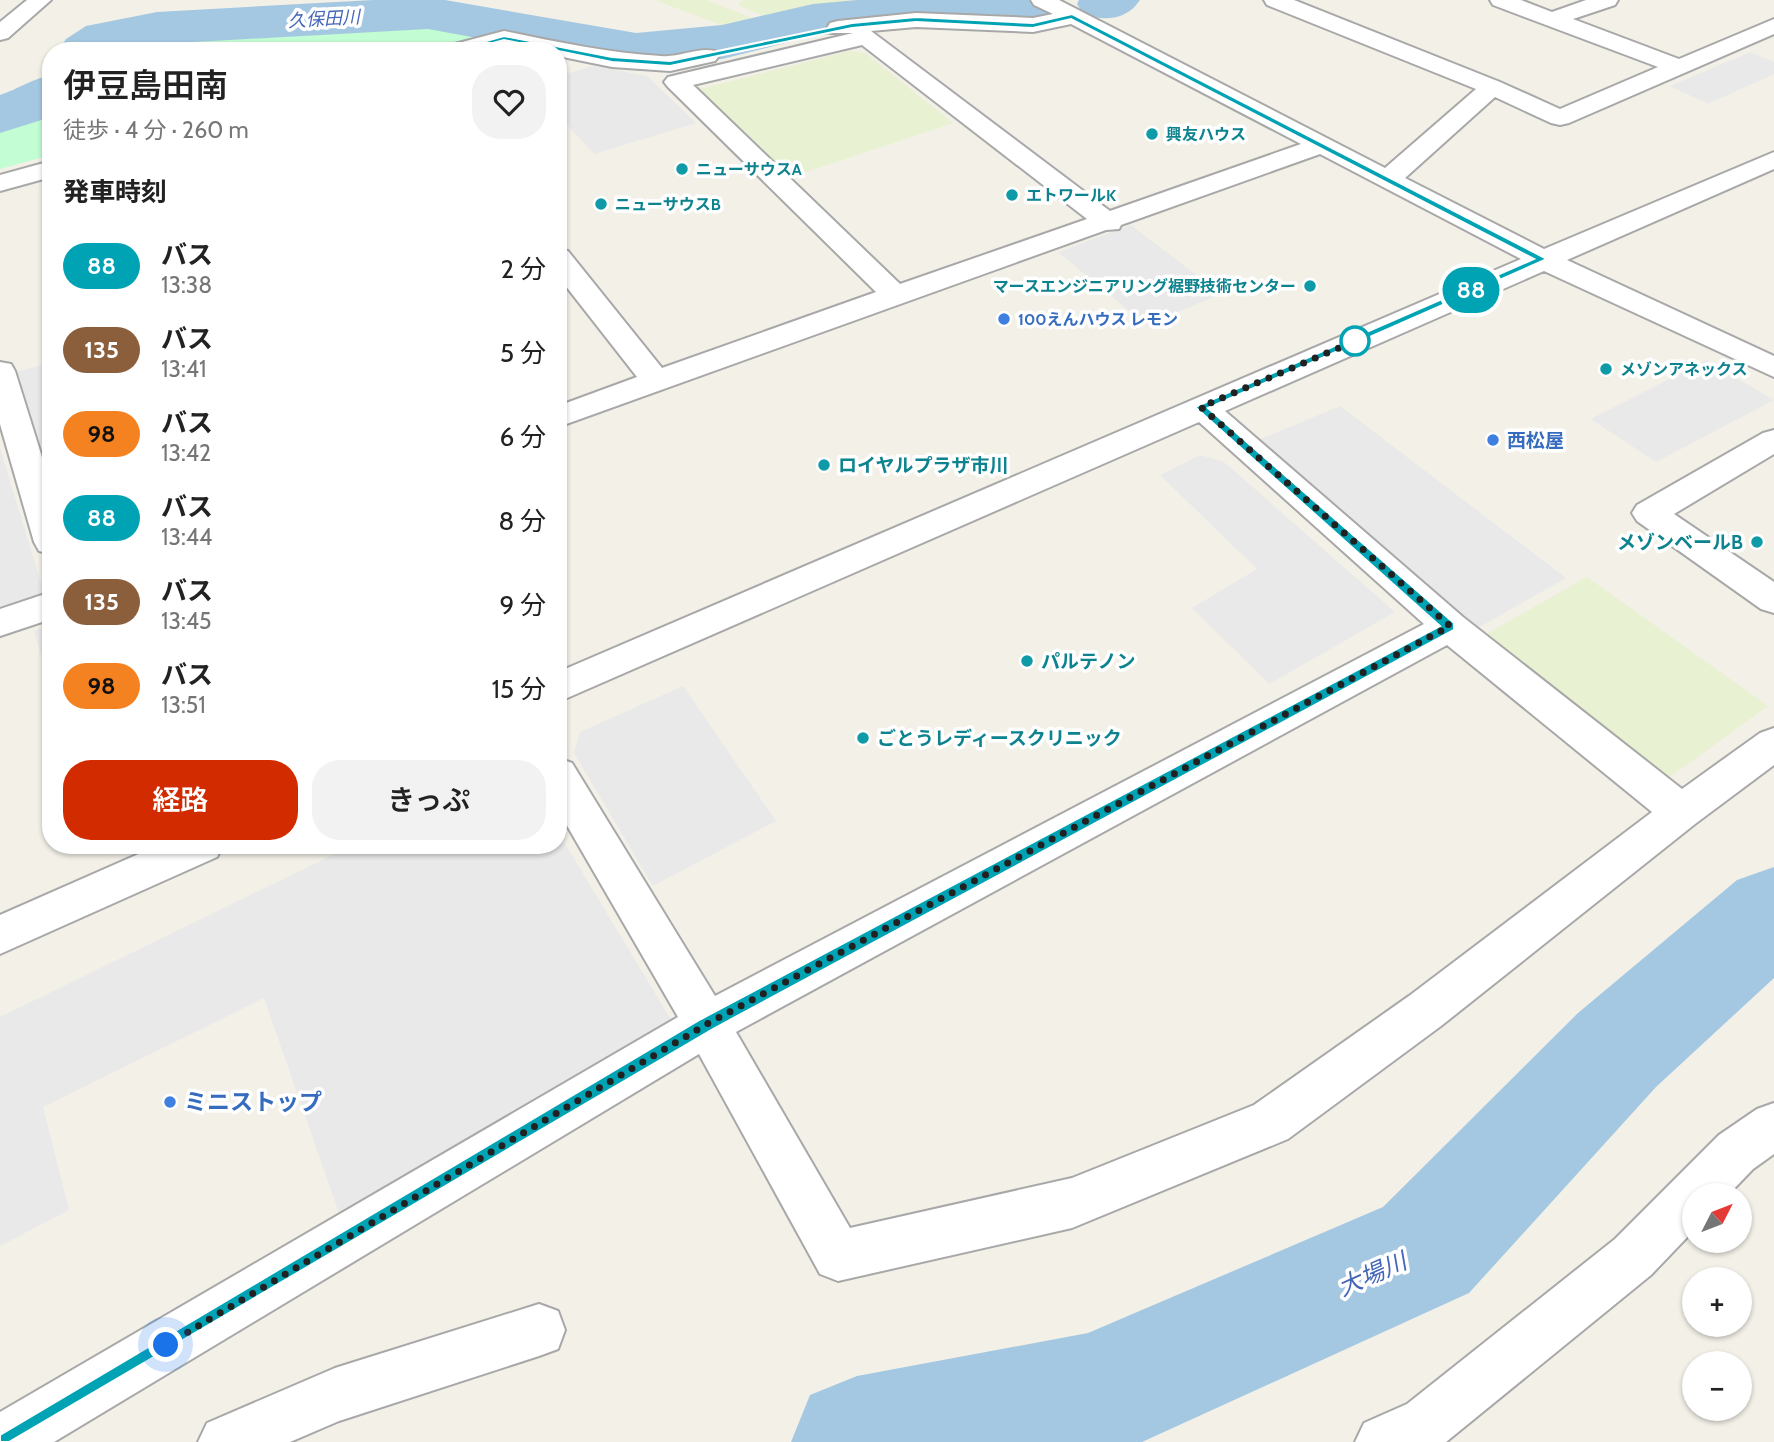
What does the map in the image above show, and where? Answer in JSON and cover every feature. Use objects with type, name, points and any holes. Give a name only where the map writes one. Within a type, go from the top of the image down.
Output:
[{"type":"street","points":[[5,27],[40,0]]},
{"type":"street","points":[[1275,0],[1492,87],[1560,118],[1774,26]]},
{"type":"street","points":[[1501,0],[1677,66]]},
{"type":"street","points":[[1552,19],[1607,0]]},
{"type":"street","points":[[567,51],[612,60],[670,64],[916,20],[1033,25],[1058,5],[1542,259],[1774,368]]},
{"type":"street","points":[[859,31],[1109,223]]},
{"type":"street","points":[[859,31],[676,82],[895,295]]},
{"type":"street","points":[[489,42],[504,38],[524,42]]},
{"type":"street","points":[[1388,179],[1492,87]]},
{"type":"street","points":[[567,414],[1322,145]]},
{"type":"street","points":[[567,684],[1774,160]]},
{"type":"street","points":[[0,183],[42,171]]},
{"type":"street","points":[[567,268],[656,380]]},
{"type":"street","points":[[0,371],[42,512]]},
{"type":"street","points":[[1201,407],[1450,626],[1681,812]]},
{"type":"street","points":[[1774,440],[1648,513],[1774,600]]},
{"type":"street","points":[[0,623],[42,608]]},
{"type":"street","points":[[2,1442],[707,1024],[1450,626]]},
{"type":"street","points":[[567,789],[707,1024],[838,1256],[1072,1203],[1271,1122],[1425,1011],[1681,812],[1774,744]]},
{"type":"street","points":[[0,934],[182,854]]},
{"type":"street","points":[[1383,1442],[1426,1423],[1633,1257],[1736,1152],[1774,1126]]},
{"type":"street","points":[[226,1442],[335,1395],[539,1330]]},
{"type":"green space","points":[[655,0],[706,0],[765,23],[737,31]]},
{"type":"green space","points":[[743,0],[882,0],[893,4],[776,21],[738,5]]},
{"type":"green space","points":[[428,20],[487,34],[468,42],[121,42],[154,36]]},
{"type":"green space","points":[[849,51],[865,53],[953,123],[791,177],[700,89]]},
{"type":"green space","points":[[42,107],[42,157],[0,169],[0,124]]},
{"type":"green space","points":[[1587,577],[1768,706],[1667,779],[1485,635]]},
{"type":"shaded area","points":[[1750,52],[1774,62],[1774,74],[1708,104],[1670,86]]},
{"type":"shaded area","points":[[594,66],[647,76],[696,123],[594,154],[567,125],[567,74]]},
{"type":"shaded area","points":[[1131,225],[1221,294],[1146,325],[1058,252]]},
{"type":"shaded area","points":[[1706,360],[1774,400],[1656,462],[1591,419]]},
{"type":"shaded area","points":[[42,365],[42,454],[17,372]]},
{"type":"shaded area","points":[[1340,406],[1566,578],[1476,629],[1256,441]]},
{"type":"shaded area","points":[[0,448],[42,594],[0,609]]},
{"type":"shaded area","points":[[1200,455],[1224,462],[1395,612],[1269,684],[1192,608],[1257,569],[1160,475]]},
{"type":"shaded area","points":[[42,628],[42,658],[34,631]]},
{"type":"shaded area","points":[[683,686],[776,821],[653,886],[574,753],[580,732]]},
{"type":"shaded area","points":[[567,847],[676,1028],[340,1216],[264,998],[43,1107],[69,1210],[0,1246],[0,1017],[335,854],[567,854]]},
{"type":"waterway","name":"久保田川","points":[[1103,4],[1114,0]]},
{"type":"waterway","name":"久保田川","points":[[99,42],[105,38],[157,28],[428,13],[636,50],[722,42],[813,20],[926,10],[1023,14]]},
{"type":"waterway","name":"久保田川","points":[[0,115],[42,98]]},
{"type":"waterway","name":"大場川","points":[[857,1442],[1091,1398],[1426,1250],[1617,1050],[1774,912]]},
{"type":"bus line","name":"88","points":[[2,1442],[707,1024],[1450,626],[1201,407],[1542,259],[1072,17],[1033,25],[916,20],[852,25],[670,64],[612,60],[567,52]]},
{"type":"bus line","name":"88","points":[[489,42],[504,38],[521,42]]},
{"type":"place","name":"興友ハウス","points":[[1152,134]]},
{"type":"place","name":"ニューサウスA","points":[[682,169]]},
{"type":"place","name":"エトワールK","points":[[1012,195]]},
{"type":"place","name":"ニューサウスB","points":[[601,204]]},
{"type":"place","name":"マースエンジニアリング裾野技術センター","points":[[1310,286]]},
{"type":"place","name":"100えんハウス レモン","points":[[1004,319]]},
{"type":"place","name":"メゾンアネックス","points":[[1606,369]]},
{"type":"place","name":"西松屋","points":[[1493,440]]},
{"type":"place","name":"ロイヤルプラザ市川","points":[[824,465]]},
{"type":"place","name":"メゾンベールB","points":[[1757,542]]},
{"type":"place","name":"パルテノン","points":[[1027,661]]},
{"type":"place","name":"ごとうレディースクリニック","points":[[863,738]]},
{"type":"place","name":"ミニストップ","points":[[170,1102]]},
{"type":"route","points":[[166,1345],[707,1024],[1450,626],[1201,407],[1355,341]]}]
